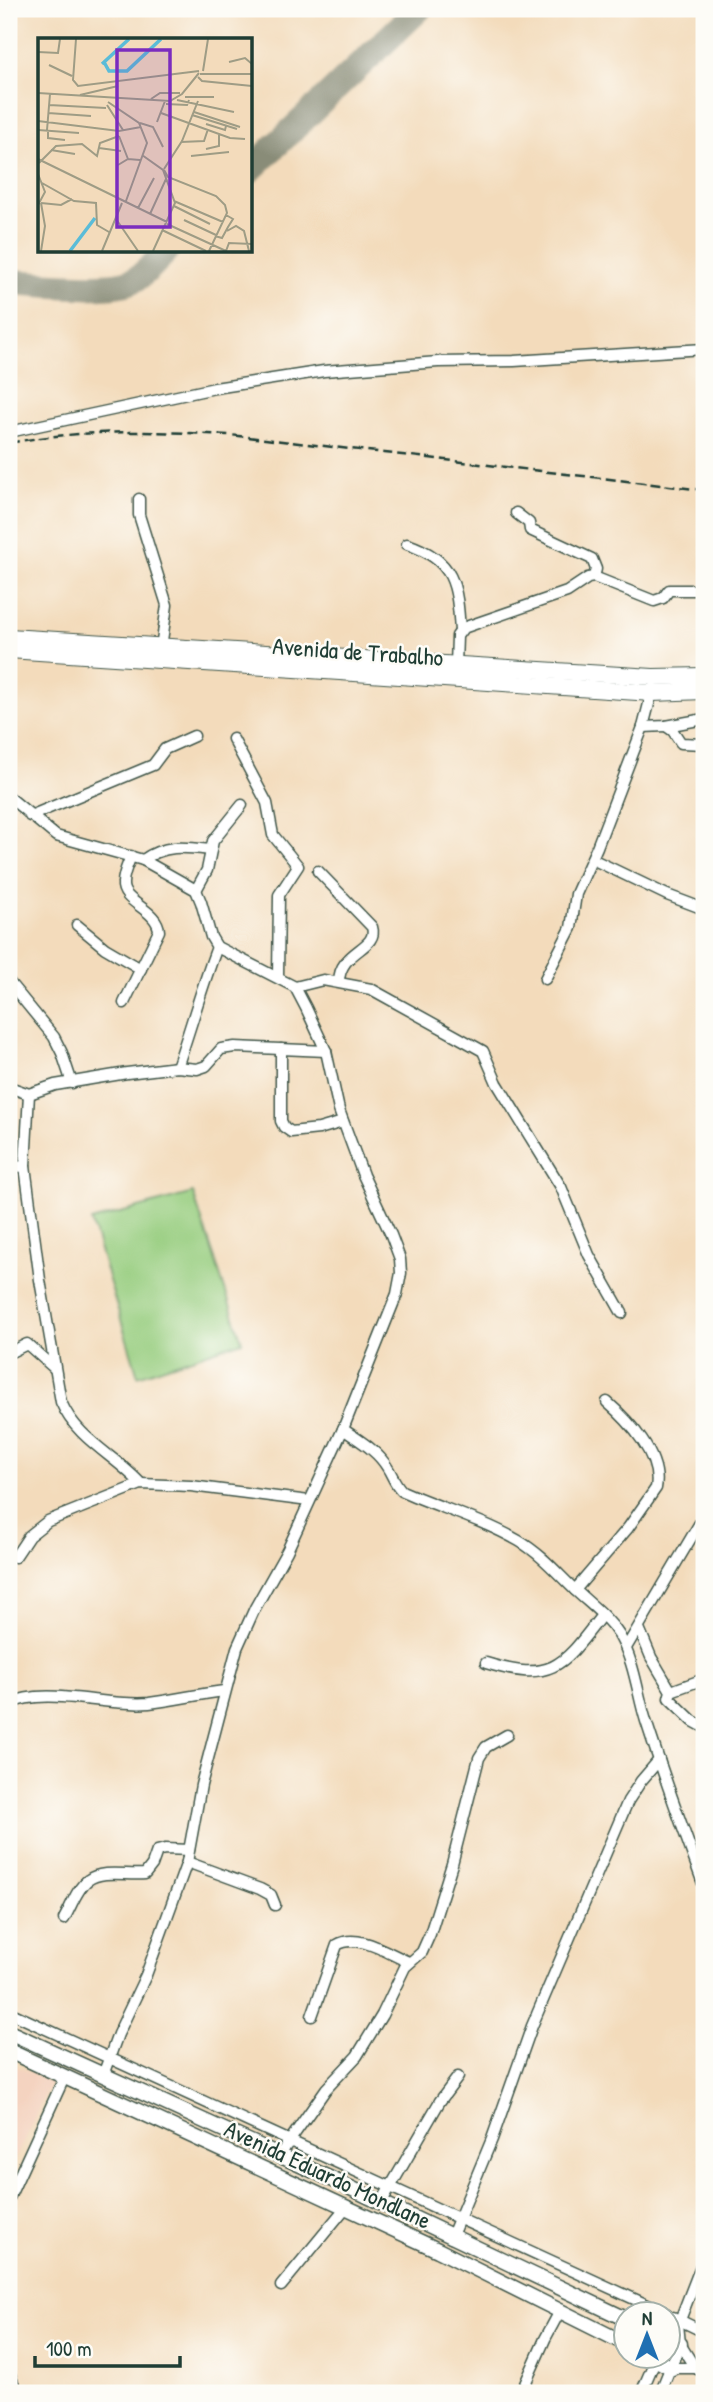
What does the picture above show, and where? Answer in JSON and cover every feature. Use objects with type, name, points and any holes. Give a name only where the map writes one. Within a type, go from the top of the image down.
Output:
[{"type":"highway","name":"Avenida de Trabalho","points":[[9,637],[99,650],[653,685],[704,691]]},
{"type":"highway","name":"Avenida de Trabalho","points":[[9,650],[161,648],[253,660]]},
{"type":"highway","name":"Avenida de Trabalho","points":[[379,668],[456,666],[539,678]]},
{"type":"highway","name":"Avenida de Trabalho","points":[[653,685],[704,676]]},
{"type":"main road","name":"Avenida Eduardo Mondlane","points":[[9,2032],[612,2313]]},
{"type":"main road","name":"Avenida Eduardo Mondlane","points":[[9,2051],[398,2231],[612,2337]]},
{"type":"main road","points":[[64,2078],[72,2060]]},
{"type":"main road","points":[[398,2231],[407,2216]]},
{"type":"street","points":[[9,432],[188,394],[324,371],[438,362],[514,361],[704,349]]},
{"type":"street","points":[[139,499],[139,515],[167,605],[161,648]]},
{"type":"street","points":[[516,513],[529,523],[530,530],[592,559],[596,569],[594,577]]},
{"type":"street","points":[[407,544],[431,553],[449,570],[457,598],[460,631],[457,636],[456,666]]},
{"type":"street","points":[[460,631],[567,592],[588,578],[594,577],[654,601],[663,598],[669,590],[704,590]]},
{"type":"street","points":[[545,979],[571,928],[576,894],[643,727],[653,685]]},
{"type":"street","points":[[643,727],[704,719]]},
{"type":"street","points":[[666,726],[681,743],[704,744]]},
{"type":"street","points":[[30,816],[153,765],[165,749],[194,736]]},
{"type":"street","points":[[233,739],[267,803],[274,835],[298,866],[279,895],[278,977]]},
{"type":"street","points":[[9,797],[56,836],[143,860],[196,890],[211,937],[217,947],[295,987],[326,1051],[343,1122],[400,1259],[401,1273],[397,1294],[343,1429],[287,1551],[237,1647],[201,1785],[188,1856],[173,1906],[103,2075]]},
{"type":"street","points":[[196,890],[207,870],[218,832],[242,805]]},
{"type":"street","points":[[143,860],[167,847],[211,850]]},
{"type":"street","points":[[124,1003],[159,931],[155,918],[124,891],[122,884],[131,856]]},
{"type":"street","points":[[592,859],[667,895],[704,909]]},
{"type":"street","points":[[318,871],[372,927],[374,933],[371,940],[345,960],[338,982]]},
{"type":"street","points":[[77,925],[105,948],[141,969]]},
{"type":"street","points":[[177,1067],[201,987],[217,947]]},
{"type":"street","points":[[295,987],[323,980],[371,989],[483,1051],[491,1071],[561,1187],[589,1255],[622,1313]]},
{"type":"street","points":[[9,982],[54,1037],[72,1083]]},
{"type":"street","points":[[9,1087],[29,1094],[55,1085],[127,1073],[177,1067],[197,1069],[206,1066],[212,1056],[221,1049],[235,1047],[326,1051]]},
{"type":"street","points":[[281,1049],[281,1121],[284,1127],[291,1132],[319,1129],[343,1122]]},
{"type":"street","points":[[29,1094],[25,1166],[61,1402],[66,1415],[77,1430],[141,1484]]},
{"type":"street","points":[[9,1168],[25,1166]]},
{"type":"street","points":[[9,1353],[27,1344],[54,1368]]},
{"type":"street","points":[[575,1590],[628,1528],[656,1488],[651,1458],[628,1422],[607,1402]]},
{"type":"street","points":[[343,1429],[377,1455],[394,1484],[402,1491],[490,1527],[520,1542],[546,1560],[617,1632],[635,1672],[643,1710],[659,1760],[704,1886]]},
{"type":"street","points":[[15,1557],[29,1536],[48,1521],[141,1484],[191,1486],[309,1501]]},
{"type":"street","points":[[626,1648],[704,1516]]},
{"type":"street","points":[[486,1663],[508,1670],[534,1672],[559,1665],[573,1653],[602,1615]]},
{"type":"street","points":[[639,1628],[651,1657],[671,1691],[669,1698],[693,1721],[704,1727]]},
{"type":"street","points":[[671,1691],[704,1679]]},
{"type":"street","points":[[9,1704],[19,1699],[46,1697],[106,1703],[150,1703],[224,1691]]},
{"type":"street","points":[[279,2156],[326,2089],[357,2056],[382,2015],[397,1980],[409,1962],[422,1952],[452,1864],[479,1758],[486,1747],[507,1735]]},
{"type":"street","points":[[452,2238],[492,2139],[532,2026],[628,1801],[659,1760]]},
{"type":"street","points":[[64,1919],[83,1885],[90,1878],[145,1874],[157,1852],[165,1849],[188,1856],[260,1889],[271,1895],[275,1905]]},
{"type":"street","points":[[312,2016],[337,1945],[344,1941],[359,1941],[409,1962]]},
{"type":"street","points":[[9,2012],[634,2300]]},
{"type":"street","points":[[381,2203],[440,2101],[458,2077]]},
{"type":"street","points":[[9,2198],[64,2078]]},
{"type":"street","points":[[281,2286],[346,2207]]},
{"type":"street","points":[[682,2314],[704,2258]]},
{"type":"street","points":[[521,2393],[560,2311]]},
{"type":"street","points":[[682,2323],[704,2332]]},
{"type":"street","points":[[682,2350],[700,2370]]},
{"type":"street","points":[[682,2369],[700,2370]]},
{"type":"street","points":[[641,2393],[650,2370]]},
{"type":"street","points":[[660,2393],[671,2370]]},
{"type":"street","points":[[9,2372],[17,2393]]},
{"type":"shaded area","points":[[9,2063],[51,2082],[9,2173]]},
{"type":"green space","points":[[193,1193],[242,1341],[138,1376],[91,1221]]},
{"type":"taxiway","points":[[252,168],[419,9]]},
{"type":"taxiway","points":[[9,282],[92,286],[123,284],[143,274],[165,252]]},
{"type":"railway","points":[[9,443],[64,435],[119,432],[230,435],[704,490]]}]
